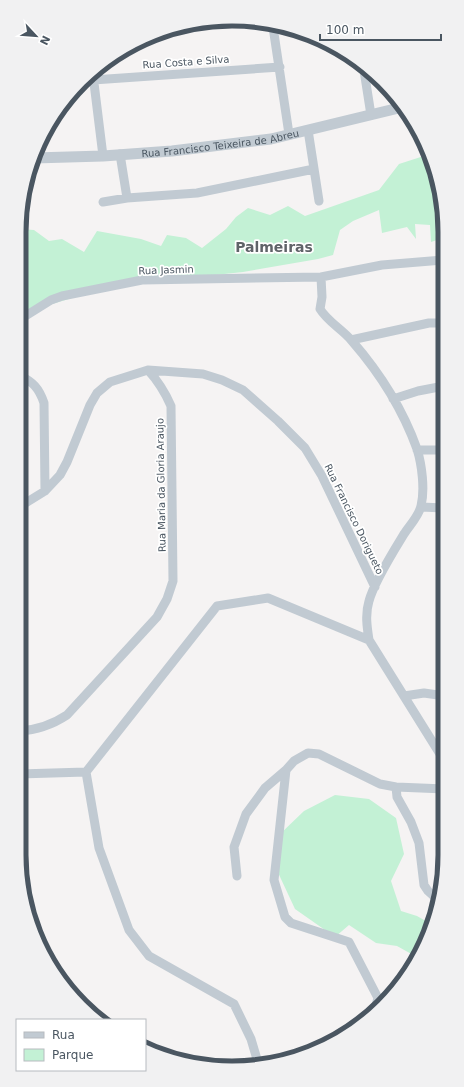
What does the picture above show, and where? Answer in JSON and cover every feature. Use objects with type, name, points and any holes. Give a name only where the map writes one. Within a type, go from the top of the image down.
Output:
[{"type":"street","points":[[274,30],[289,134]]},
{"type":"street","name":"Rua Costa e Silva","points":[[95,78],[280,67]]},
{"type":"street","points":[[365,75],[371,115]]},
{"type":"street","points":[[93,80],[104,156]]},
{"type":"street","name":"Rua Francisco Teixeira de Abreu","points":[[40,158],[104,156],[172,151],[271,139],[396,109]]},
{"type":"street","points":[[308,130],[319,201]]},
{"type":"street","points":[[120,154],[127,198]]},
{"type":"street","points":[[103,202],[127,198],[197,193],[314,169]]},
{"type":"street","name":"Rua Jasmin","points":[[26,316],[51,300],[62,296],[142,280],[321,277],[382,265],[438,260]]},
{"type":"street","points":[[321,277],[322,297],[320,309],[324,315],[351,340],[376,372],[398,407],[417,450],[422,473],[421,507],[396,547],[375,587]]},
{"type":"street","points":[[351,340],[429,323],[438,323]]},
{"type":"street","points":[[26,503],[45,491],[60,475],[67,462],[90,405],[97,393],[110,382],[148,370]]},
{"type":"street","name":"Rua Francisco Dorigueto","points":[[148,370],[168,370],[203,374],[222,380],[242,390],[278,421],[305,448],[322,476],[375,587],[368,602],[366,622],[368,640],[438,751]]},
{"type":"street","name":"Rua Maria da Gloria Araujo","points":[[26,730],[43,727],[54,723],[67,715],[157,618],[167,598],[173,581],[171,406],[157,380],[148,370]]},
{"type":"street","points":[[26,380],[36,386],[44,403],[45,491]]},
{"type":"street","points":[[393,399],[418,391],[438,387]]},
{"type":"street","points":[[417,450],[438,450]]},
{"type":"street","points":[[421,507],[438,508]]},
{"type":"street","points":[[257,1059],[251,1040],[234,1004],[149,956],[129,930],[99,848],[86,772],[217,606],[268,598],[368,640]]},
{"type":"street","points":[[404,696],[424,693],[438,695]]},
{"type":"street","points":[[237,876],[234,848],[246,814],[265,788],[294,761],[308,753],[319,754],[380,784],[396,787],[438,789]]},
{"type":"street","points":[[286,770],[274,880],[285,917],[291,923],[349,942],[378,998],[377,1002]]},
{"type":"street","points":[[26,774],[86,772]]},
{"type":"street","points":[[396,787],[397,797],[411,822],[419,843],[424,885],[434,896]]},
{"type":"green space","points":[[423,156],[434,192],[438,219],[438,240],[431,242],[430,225],[415,224],[416,239],[407,227],[382,233],[379,210],[353,221],[340,230],[333,255],[243,272],[112,286],[26,312],[26,229],[34,230],[49,241],[62,239],[84,252],[97,231],[141,239],[161,246],[167,235],[186,238],[202,248],[226,229],[236,217],[248,208],[270,215],[288,206],[305,216],[379,190],[399,164]]},
{"type":"green space","points":[[335,795],[369,799],[396,818],[404,854],[391,881],[401,911],[417,916],[427,922],[412,954],[397,946],[376,943],[349,925],[335,937],[295,909],[274,864],[279,835],[304,811]]},
{"type":"district","name":"Palmeiras","points":[[274,247]]}]
